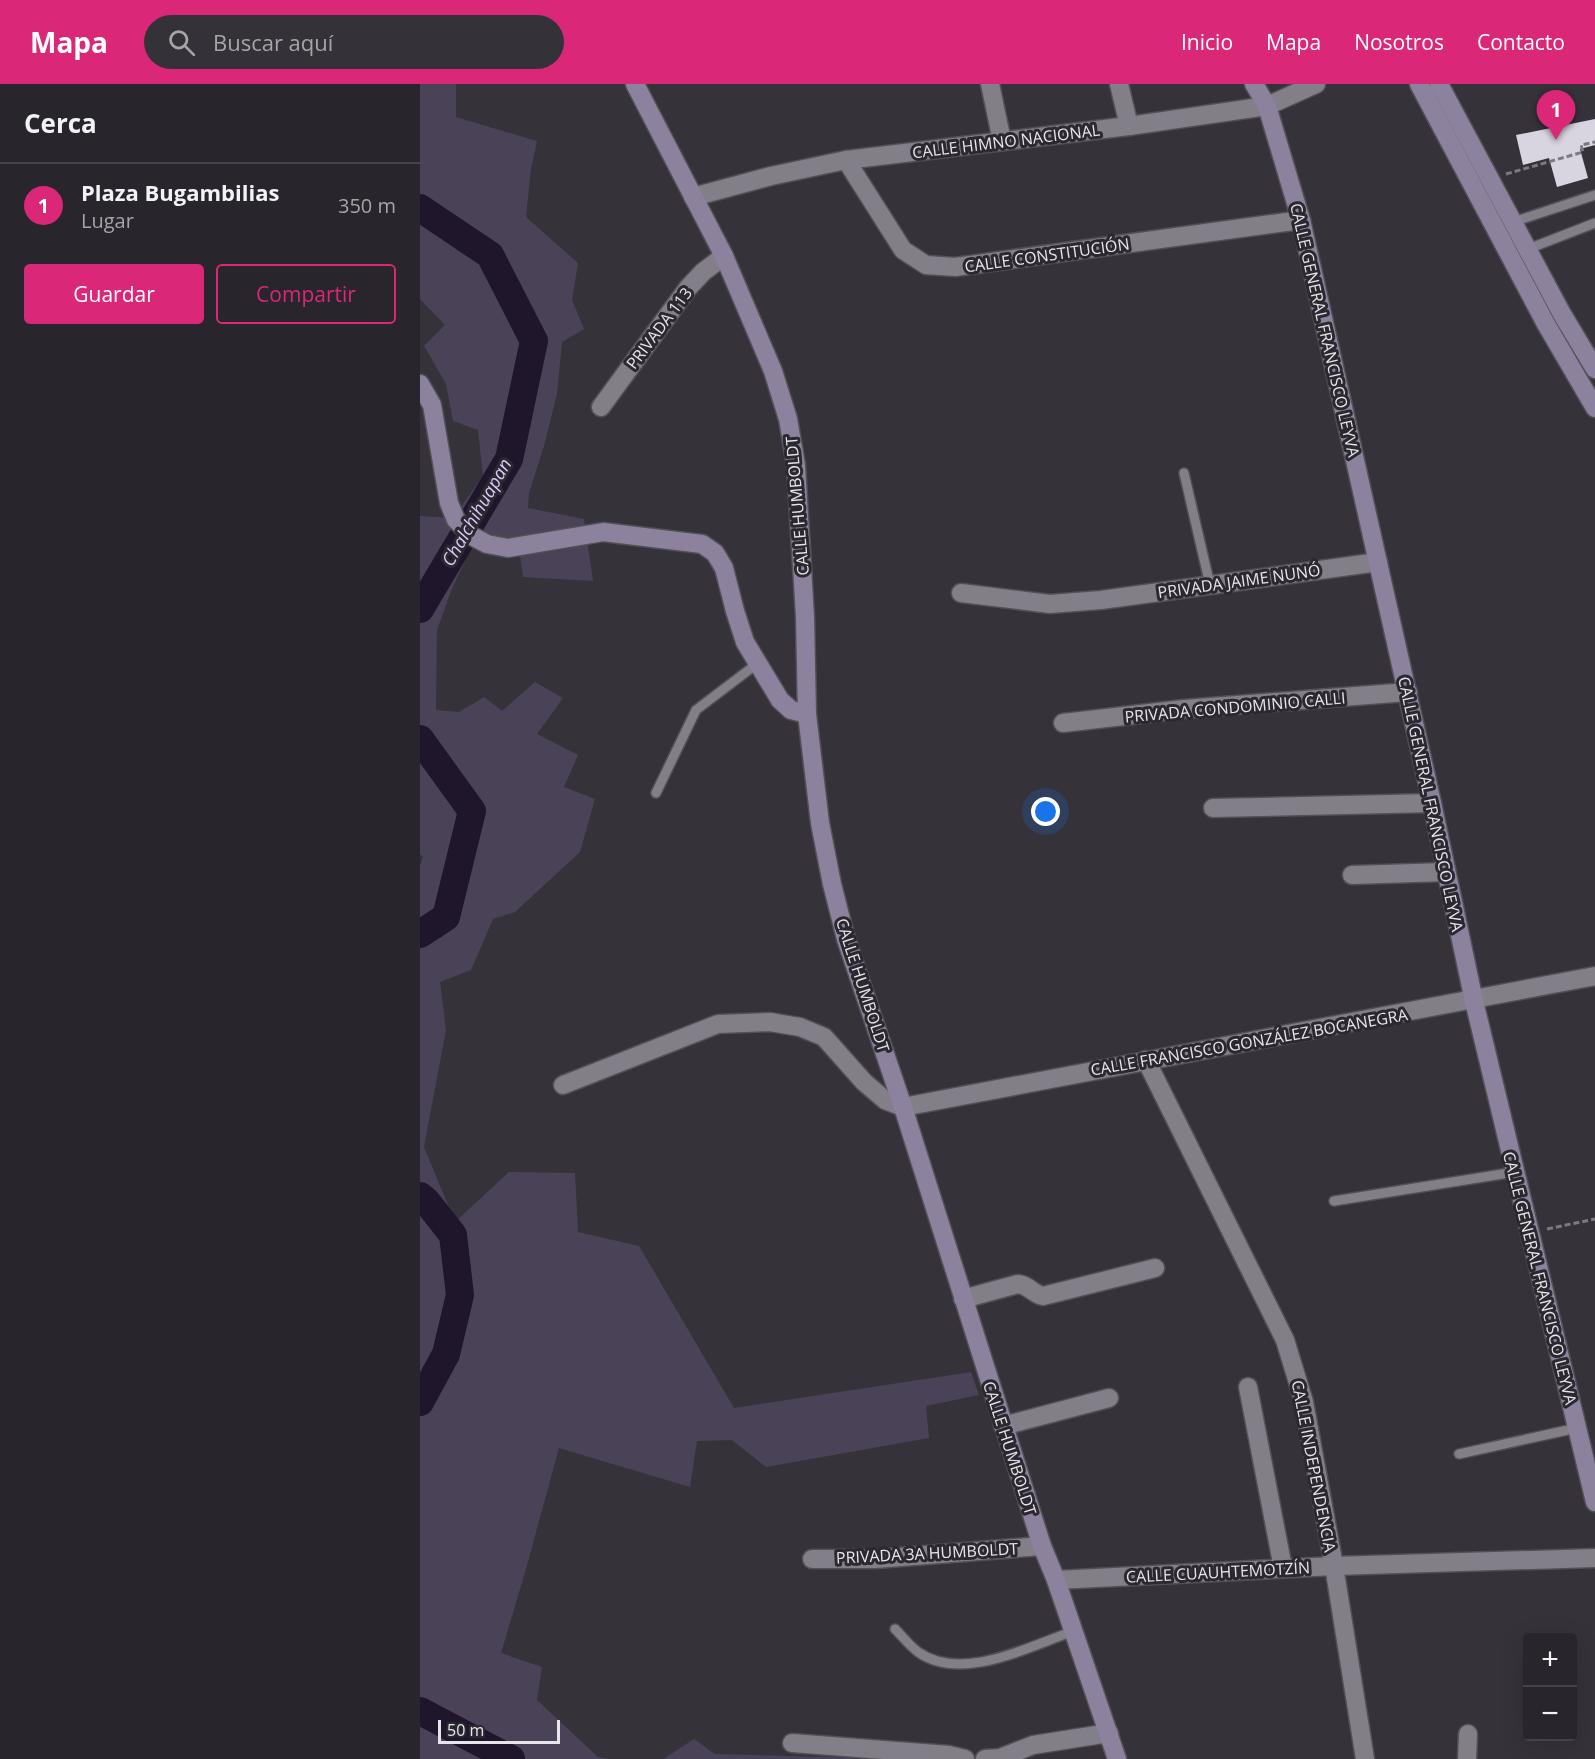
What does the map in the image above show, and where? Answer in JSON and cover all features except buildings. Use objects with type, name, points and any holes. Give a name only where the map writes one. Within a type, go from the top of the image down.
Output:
[{"type":"street","name":"CALLE HUMBOLDT","points":[[635,84],[724,256],[773,371],[788,419],[796,465],[805,617],[807,714],[820,823],[832,884],[846,939],[903,1107],[1042,1546],[1074,1631],[1117,1759]]},
{"type":"street","points":[[990,84],[1002,141]]},
{"type":"street","points":[[1119,84],[1129,126]]},
{"type":"street","name":"CALLE GENERAL FRANCISCO LEYVA","points":[[1254,84],[1267,106],[1301,220],[1408,692],[1474,1001],[1595,1502]]},
{"type":"street","name":"CALLE HIMNO NACIONAL","points":[[693,197],[771,176],[846,160],[1129,126],[1267,106],[1316,84]]},
{"type":"street","points":[[1419,84],[1546,324],[1595,408]]},
{"type":"street","points":[[1439,84],[1562,314],[1595,369]]},
{"type":"street","name":"CALLE CONSTITUCIÓN","points":[[846,160],[903,250],[926,265],[955,267],[1301,220]]},
{"type":"street","name":"PRIVADA 113","points":[[601,406],[688,288],[703,272],[724,256]]},
{"type":"street","points":[[420,384],[432,405],[449,503],[456,520],[472,536],[487,544],[508,548],[603,532],[702,544],[715,553],[724,568],[745,642],[780,700],[791,710],[807,714]]},
{"type":"street","name":"PRIVADA JAIME NUNÓ","points":[[961,593],[1050,604],[1101,600],[1378,562]]},
{"type":"street","name":"PRIVADA CONDOMINIO CALLI","points":[[1063,723],[1184,709],[1408,692]]},
{"type":"street","points":[[1213,808],[1432,803]]},
{"type":"street","points":[[1353,875],[1446,872]]},
{"type":"street","name":"CALLE FRANCISCO GONZÁLEZ BOCANEGRA","points":[[903,1107],[1146,1060],[1474,1001],[1595,976]]},
{"type":"street","points":[[563,1085],[718,1024],[770,1022],[800,1027],[824,1037],[864,1082],[885,1100],[903,1107]]},
{"type":"street","name":"CALLE INDEPENDENCIA","points":[[1146,1060],[1285,1340],[1304,1402],[1334,1566],[1365,1759]]},
{"type":"street","points":[[963,1299],[1018,1284],[1026,1285],[1036,1294],[1043,1296],[1155,1268]]},
{"type":"street","points":[[1248,1387],[1283,1568]]},
{"type":"street","points":[[1003,1426],[1108,1398]]},
{"type":"street","name":"PRIVADA 3A HUMBOLDT","points":[[812,1559],[875,1559],[1042,1546]]},
{"type":"street","name":"CALLE CUAUHTEMOTZÍN","points":[[1056,1580],[1283,1568],[1595,1558]]},
{"type":"street","points":[[985,1759],[1000,1758],[1033,1745],[1108,1732]]},
{"type":"street","points":[[1467,1759],[1468,1734]]},
{"type":"street","points":[[792,1743],[949,1755],[966,1759]]},
{"type":"lane","points":[[1513,222],[1595,195]]},
{"type":"lane","points":[[1528,249],[1595,223]]},
{"type":"lane","points":[[1184,473],[1210,585]]},
{"type":"lane","points":[[656,793],[696,710],[758,663]]},
{"type":"lane","points":[[1334,1201],[1515,1172]]},
{"type":"lane","points":[[1459,1454],[1577,1428]]},
{"type":"lane","points":[[895,1629],[919,1652],[945,1663],[981,1663],[1074,1631]]},
{"type":"path","points":[[1490,178],[1583,153],[1581,145],[1595,142]]},
{"type":"path","points":[[1529,1233],[1595,1219]]},
{"type":"shaded area","points":[[420,84],[456,84],[456,117],[537,141],[531,169],[526,217],[578,263],[572,300],[584,329],[562,342],[557,394],[529,493],[528,508],[584,519],[593,581],[523,577],[519,549],[472,546],[451,591],[437,630],[436,710],[459,712],[484,697],[502,711],[535,682],[563,698],[537,734],[578,755],[564,787],[595,799],[580,852],[515,912],[493,919],[471,970],[440,982],[446,1030],[424,1147],[455,1222],[509,1172],[575,1173],[578,1232],[639,1246],[734,1408],[971,1372],[979,1395],[926,1406],[929,1438],[766,1467],[732,1440],[697,1441],[690,1487],[559,1448],[501,1653],[542,1667],[537,1700],[598,1757],[609,1759],[420,1759],[420,865],[423,857],[420,854],[420,516],[453,518],[483,476],[478,430],[453,421],[446,384],[424,346],[445,325],[420,299]]},
{"type":"shaded area","points":[[694,1739],[715,1754],[894,1759],[663,1759]]},
{"type":"waterway","name":"Chalchihuapan","points":[[420,208],[490,255],[534,341],[509,459],[420,609]]},
{"type":"waterway","name":"Chalchihuapan","points":[[420,739],[472,811],[446,917],[420,934]]},
{"type":"waterway","name":"Chalchihuapan","points":[[420,1196],[453,1235],[460,1295],[446,1354],[420,1402]]},
{"type":"waterway","name":"Chalchihuapan","points":[[420,1711],[511,1759]]},
{"type":"place","name":"Plaza Bugambilias","points":[[1556,140]]}]
